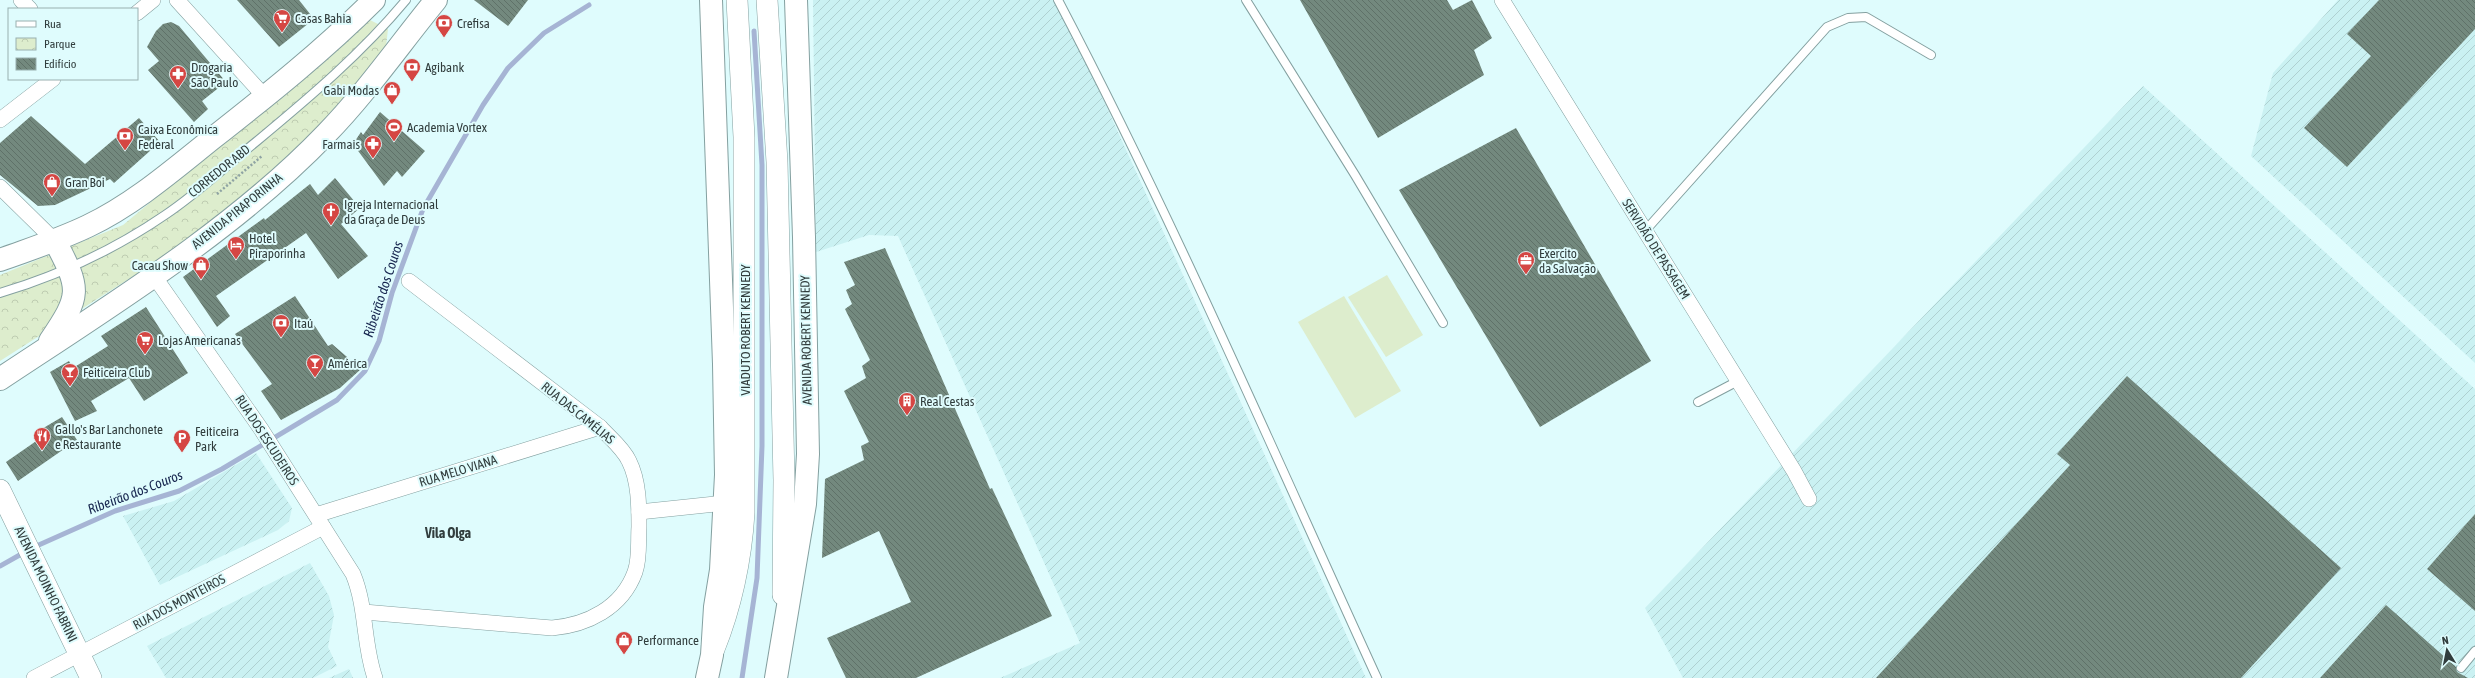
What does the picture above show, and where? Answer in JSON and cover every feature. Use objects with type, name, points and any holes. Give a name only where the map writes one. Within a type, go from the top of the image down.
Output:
[{"type":"main road","points":[[0,260],[55,241],[88,226],[122,207],[155,184],[264,97],[316,54],[374,0]]},
{"type":"main road","name":"AVENIDA PIRAPORINHA","points":[[0,379],[154,276],[268,188],[327,134],[436,0]]},
{"type":"main road","points":[[707,678],[712,655],[725,503],[724,364],[711,0]]},
{"type":"main road","name":"VIADUTO ROBERT KENNEDY","points":[[712,655],[729,612],[740,560],[745,478],[744,137],[737,0]]},
{"type":"main road","points":[[767,0],[777,162],[782,413],[783,630]]},
{"type":"main road","name":"AVENIDA ROBERT KENNEDY","points":[[776,678],[783,630],[795,572],[805,504],[808,454],[804,237],[796,0]]},
{"type":"main road","points":[[46,347],[72,306],[75,292],[70,270],[55,241]]},
{"type":"main road","name":"AVENIDA MOINHO FABRINI","points":[[0,490],[91,678]]},
{"type":"street","points":[[20,0],[29,8]]},
{"type":"street","points":[[138,12],[154,0]]},
{"type":"street","points":[[177,0],[264,97]]},
{"type":"street","name":"SERVIDÃO DE PASSAGEM","points":[[1502,0],[1794,471],[1809,499]]},
{"type":"street","points":[[0,120],[53,80]]},
{"type":"street","points":[[0,187],[55,241]]},
{"type":"street","name":"RUA DOS ESCUDEIROS","points":[[154,276],[276,451],[353,574],[362,598],[367,647],[376,678]]},
{"type":"street","name":"RUA DAS CAMÉLIAS","points":[[364,612],[552,628],[578,624],[598,616],[615,604],[632,580],[638,559],[639,512],[635,476],[629,461],[621,448],[600,427],[409,281]]},
{"type":"street","name":"RUA MELO VIANA","points":[[320,521],[600,427]]},
{"type":"street","points":[[639,512],[725,503]]},
{"type":"street","name":"RUA DOS MONTEIROS","points":[[34,678],[320,521]]},
{"type":"lane","name":"CORREDOR ABD","points":[[0,294],[70,270],[132,237],[194,192],[324,85],[364,47],[406,0]]},
{"type":"lane","points":[[1058,0],[1096,73],[1201,293],[1377,678]]},
{"type":"lane","points":[[1246,0],[1351,168],[1443,323]]},
{"type":"lane","points":[[1645,231],[1827,27],[1848,18],[1866,17],[1931,55]]},
{"type":"lane","points":[[1698,402],[1738,381]]},
{"type":"lane","points":[[2461,668],[2475,651]]},
{"type":"shaded area","points":[[813,0],[1058,0],[1366,678],[1000,678],[1080,643],[898,236],[869,235],[816,252]]},
{"type":"shaded area","points":[[2338,0],[2475,0],[2475,363],[2251,156],[2273,73]]},
{"type":"shaded area","points":[[2143,86],[2475,389],[2475,678],[1683,678],[1645,608]]},
{"type":"shaded area","points":[[256,453],[292,508],[289,521],[278,530],[160,585],[123,516],[174,501]]},
{"type":"shaded area","points":[[310,563],[329,596],[334,615],[328,647],[337,666],[313,678],[166,678],[147,646]]},
{"type":"shaded area","points":[[349,669],[353,678],[329,678]]},
{"type":"green space","points":[[368,19],[388,29],[385,56],[332,115],[283,163],[171,252],[0,361],[0,275],[123,225],[241,127],[300,83]]},
{"type":"green space","points":[[1387,275],[1423,335],[1386,357],[1348,297]]},
{"type":"green space","points":[[1344,296],[1401,391],[1355,418],[1298,322]]},
{"type":"building","name":"Casas Bahia","points":[[237,0],[299,0],[314,19],[279,47]]},
{"type":"building","points":[[474,0],[528,0],[508,26]]},
{"type":"building","points":[[1300,0],[1447,0],[1453,10],[1472,0],[1492,38],[1474,50],[1484,75],[1378,138]]},
{"type":"building","points":[[2379,0],[2475,0],[2475,29],[2347,167],[2304,128],[2371,56],[2347,34]]},
{"type":"building","points":[[171,22],[179,26],[226,82],[202,101],[208,109],[194,122],[148,70],[159,61],[147,47],[156,31],[163,24]]},
{"type":"building","name":"Academia Vortex","points":[[380,112],[425,151],[402,177],[397,171],[384,186],[353,144],[361,132],[363,135]]},
{"type":"building","points":[[31,116],[85,164],[139,118],[160,142],[114,183],[110,179],[55,205],[38,206],[0,175],[0,143]]},
{"type":"building","name":"Exercito da Salvação","points":[[1516,128],[1651,361],[1540,427],[1399,190]]},
{"type":"building","points":[[335,178],[360,208],[341,224],[368,256],[338,279],[306,233],[216,296],[230,316],[217,327],[183,277],[264,218],[265,220],[310,184],[318,195]]},
{"type":"building","points":[[885,248],[990,489],[992,488],[1052,616],[916,678],[846,678],[827,638],[911,602],[879,531],[822,558],[825,479],[864,460],[861,446],[869,442],[844,391],[866,378],[862,366],[870,360],[845,309],[852,304],[846,290],[855,285],[844,262]]},
{"type":"building","points":[[295,296],[328,346],[332,344],[361,369],[340,388],[281,420],[261,391],[272,384],[235,334]]},
{"type":"building","points":[[146,307],[188,373],[144,401],[129,378],[91,401],[97,411],[75,421],[50,372],[69,361],[73,368],[108,346],[101,336]]},
{"type":"building","points":[[2127,376],[2341,568],[2241,678],[1876,678],[2070,465],[2057,454]]},
{"type":"building","name":"Gallo's Bar Lanchonete e Restaurante","points":[[62,417],[77,440],[18,481],[6,462],[42,437],[40,430]]},
{"type":"building","points":[[2475,514],[2475,611],[2427,569]]},
{"type":"building","points":[[2386,605],[2456,667],[2457,672],[2468,678],[2320,678]]},
{"type":"waterway","name":"Ribeirão dos Couros","points":[[32,548],[115,511],[179,491],[222,469],[337,400],[365,371],[379,341],[392,293],[423,209],[483,105],[508,68],[544,33],[589,5]]},
{"type":"waterway","points":[[742,678],[757,578],[762,446],[762,165],[754,31]]},
{"type":"waterway","name":"Ribeirão dos Couros","points":[[0,566],[25,552]]},
{"type":"place","name":"Casas Bahia","points":[[282,33]]},
{"type":"place","name":"Crefisa","points":[[444,38]]},
{"type":"place","name":"Agibank","points":[[412,82]]},
{"type":"place","name":"Drogaria São Paulo","points":[[178,89]]},
{"type":"place","name":"Gabi Modas","points":[[392,105]]},
{"type":"place","name":"Academia Vortex","points":[[394,142]]},
{"type":"place","name":"Caixa Econômica Federal","points":[[125,151]]},
{"type":"place","name":"Farmais","points":[[373,159]]},
{"type":"place","name":"Gran Boi","points":[[52,197]]},
{"type":"place","name":"Igreja Internacional da Graça de Deus","points":[[331,226]]},
{"type":"place","name":"Hotel Piraporinha","points":[[236,260]]},
{"type":"place","name":"Exercito da Salvação","points":[[1526,275]]},
{"type":"place","name":"Cacau Show","points":[[201,280]]},
{"type":"place","name":"Itaú","points":[[281,338]]},
{"type":"place","name":"Lojas Americanas","points":[[145,355]]},
{"type":"place","name":"América","points":[[315,378]]},
{"type":"place","name":"Feiticeira Club","points":[[70,387]]},
{"type":"place","name":"Real Cestas","points":[[907,416]]},
{"type":"place","name":"Gallo's Bar Lanchonete e Restaurante","points":[[42,451]]},
{"type":"place","name":"Feiticeira Park","points":[[182,453]]},
{"type":"place","name":"Performance","points":[[624,655]]},
{"type":"district","name":"Vila Olga","points":[[448,533]]}]
